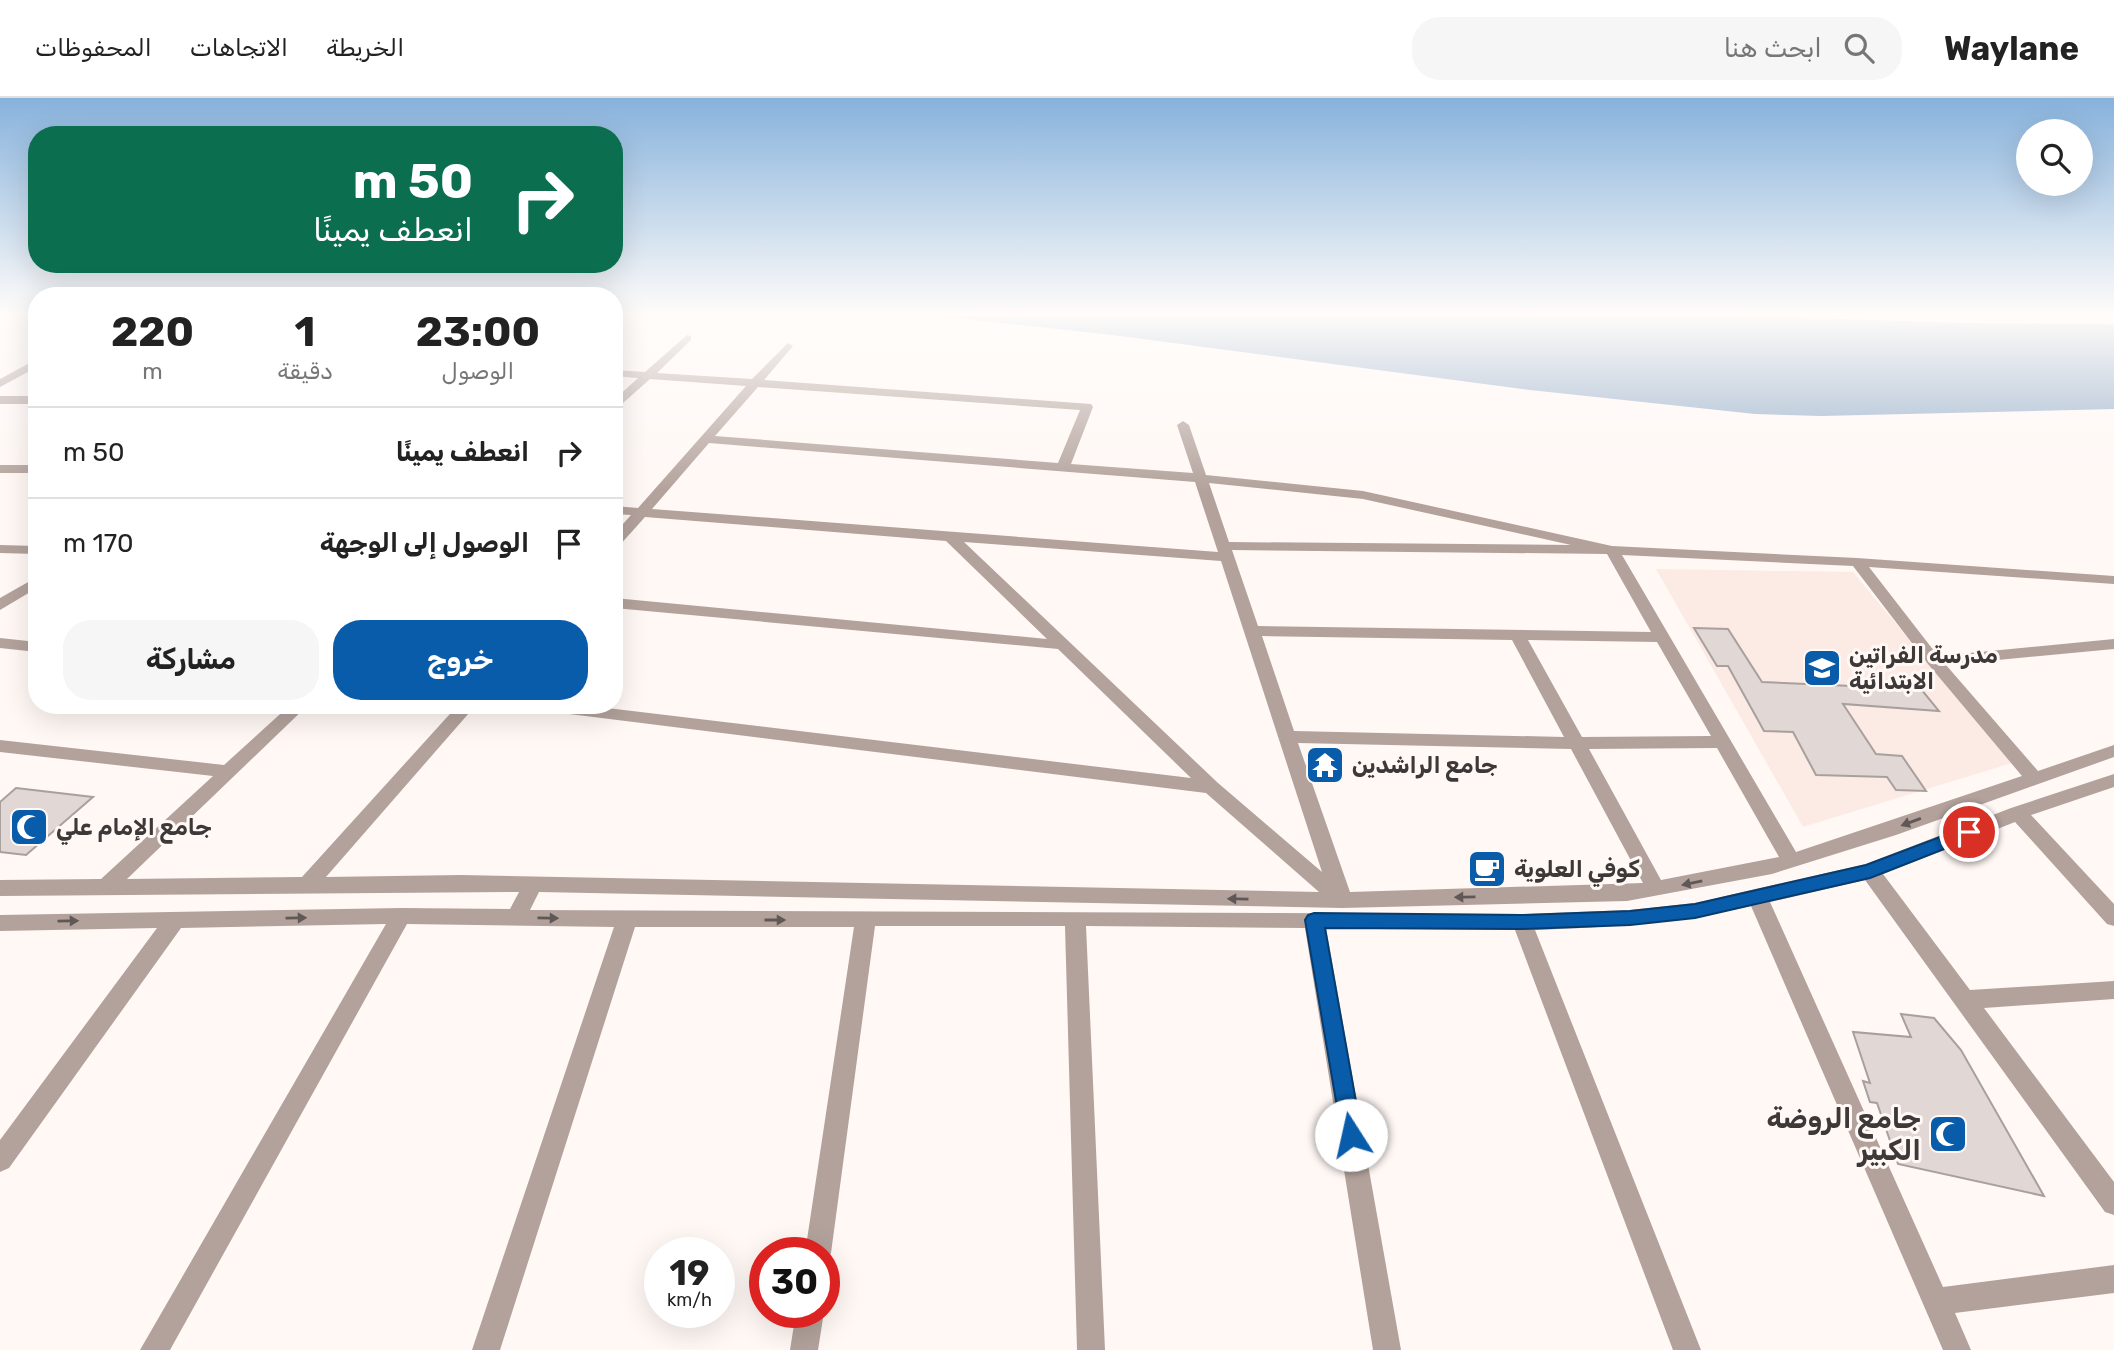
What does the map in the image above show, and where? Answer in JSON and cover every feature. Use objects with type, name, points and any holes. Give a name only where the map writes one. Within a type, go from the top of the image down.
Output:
[{"type":"street","points":[[0,384],[16,374]]},
{"type":"street","points":[[630,374],[1087,407],[1063,467]]},
{"type":"street","points":[[623,533],[764,374]]},
{"type":"street","points":[[623,399],[647,376]]},
{"type":"street","points":[[0,400],[28,400]]},
{"type":"street","points":[[1183,425],[1342,900]]},
{"type":"street","points":[[706,439],[1200,478],[1376,497],[1612,550],[1791,860]]},
{"type":"street","points":[[0,469],[28,469]]},
{"type":"street","points":[[623,511],[950,537],[1225,552],[1612,550],[1857,562],[2114,580]]},
{"type":"street","points":[[950,537],[1211,787],[1342,900]]},
{"type":"street","points":[[0,549],[28,550]]},
{"type":"street","points":[[1857,562],[1934,661],[2034,778]]},
{"type":"street","points":[[0,605],[28,587]]},
{"type":"street","points":[[623,604],[1063,645]]},
{"type":"street","points":[[1252,631],[1663,637]]},
{"type":"street","points":[[1517,634],[1574,743],[1656,889]]},
{"type":"street","points":[[0,643],[28,646]]},
{"type":"street","points":[[1934,661],[2114,644]]},
{"type":"street","points":[[106,887],[290,714]]},
{"type":"street","points":[[307,885],[460,714]]},
{"type":"street","points":[[609,714],[1211,787]]},
{"type":"street","points":[[1287,737],[1574,743],[1723,742]]},
{"type":"street","points":[[0,746],[228,772]]},
{"type":"street","points":[[0,888],[533,885],[1342,900],[1614,893],[1656,889],[1772,867],[1889,830],[2114,751]]},
{"type":"street","points":[[0,923],[401,916],[1522,922],[1630,918],[1695,911],[1870,871],[2018,813],[2114,780]]},
{"type":"street","points":[[2018,813],[2114,918]]},
{"type":"street","points":[[1870,871],[2114,1203]]},
{"type":"street","points":[[516,917],[533,885]]},
{"type":"street","points":[[1758,898],[1957,1350]]},
{"type":"street","points":[[154,1350],[401,916]]},
{"type":"street","points":[[1075,918],[1091,1350]]},
{"type":"street","points":[[486,1350],[627,919]]},
{"type":"street","points":[[0,1160],[175,920]]},
{"type":"street","points":[[820,1237],[865,920]]},
{"type":"street","points":[[1314,920],[1387,1350]]},
{"type":"street","points":[[1522,922],[1687,1350]]},
{"type":"street","points":[[1963,1000],[2114,990]]},
{"type":"street","points":[[1934,1302],[2114,1279]]},
{"type":"street","points":[[804,1350],[807,1328]]},
{"type":"shaded area","name":"مدرسة الفراتين الابتدائية","points":[[1656,569],[1853,572],[2012,763],[1803,827]]},
{"type":"water","points":[[1412,374],[2114,374],[2114,409],[1821,416],[1755,414]]},
{"type":"building","points":[[1694,628],[1728,629],[1762,682],[1921,689],[1939,711],[1843,704],[1876,754],[1902,756],[1926,791],[1896,790],[1887,777],[1816,775],[1793,732],[1764,731],[1728,666],[1717,666]]},
{"type":"building","name":"جامع الإمام علي","points":[[16,788],[93,797],[26,855],[0,852],[0,802]]},
{"type":"building","name":"جامع الروضة الكبير","points":[[1901,1014],[1934,1018],[1961,1050],[2044,1196],[1898,1164],[1877,1103],[1870,1102],[1863,1081],[1870,1083],[1853,1032],[1911,1037]]},
{"type":"place","name":"مدرسة الفراتين الابتدائية","points":[[1822,668]]},
{"type":"place","name":"جامع الراشدين","points":[[1325,765]]},
{"type":"place","name":"جامع الإمام علي","points":[[29,827]]},
{"type":"place","name":"كوفي العلوية","points":[[1487,869]]},
{"type":"place","name":"جامع الروضة الكبير","points":[[1948,1134]]},
{"type":"route","points":[[1351,1135],[1314,920],[1522,922],[1630,918],[1695,911],[1870,871],[1969,832]]}]
